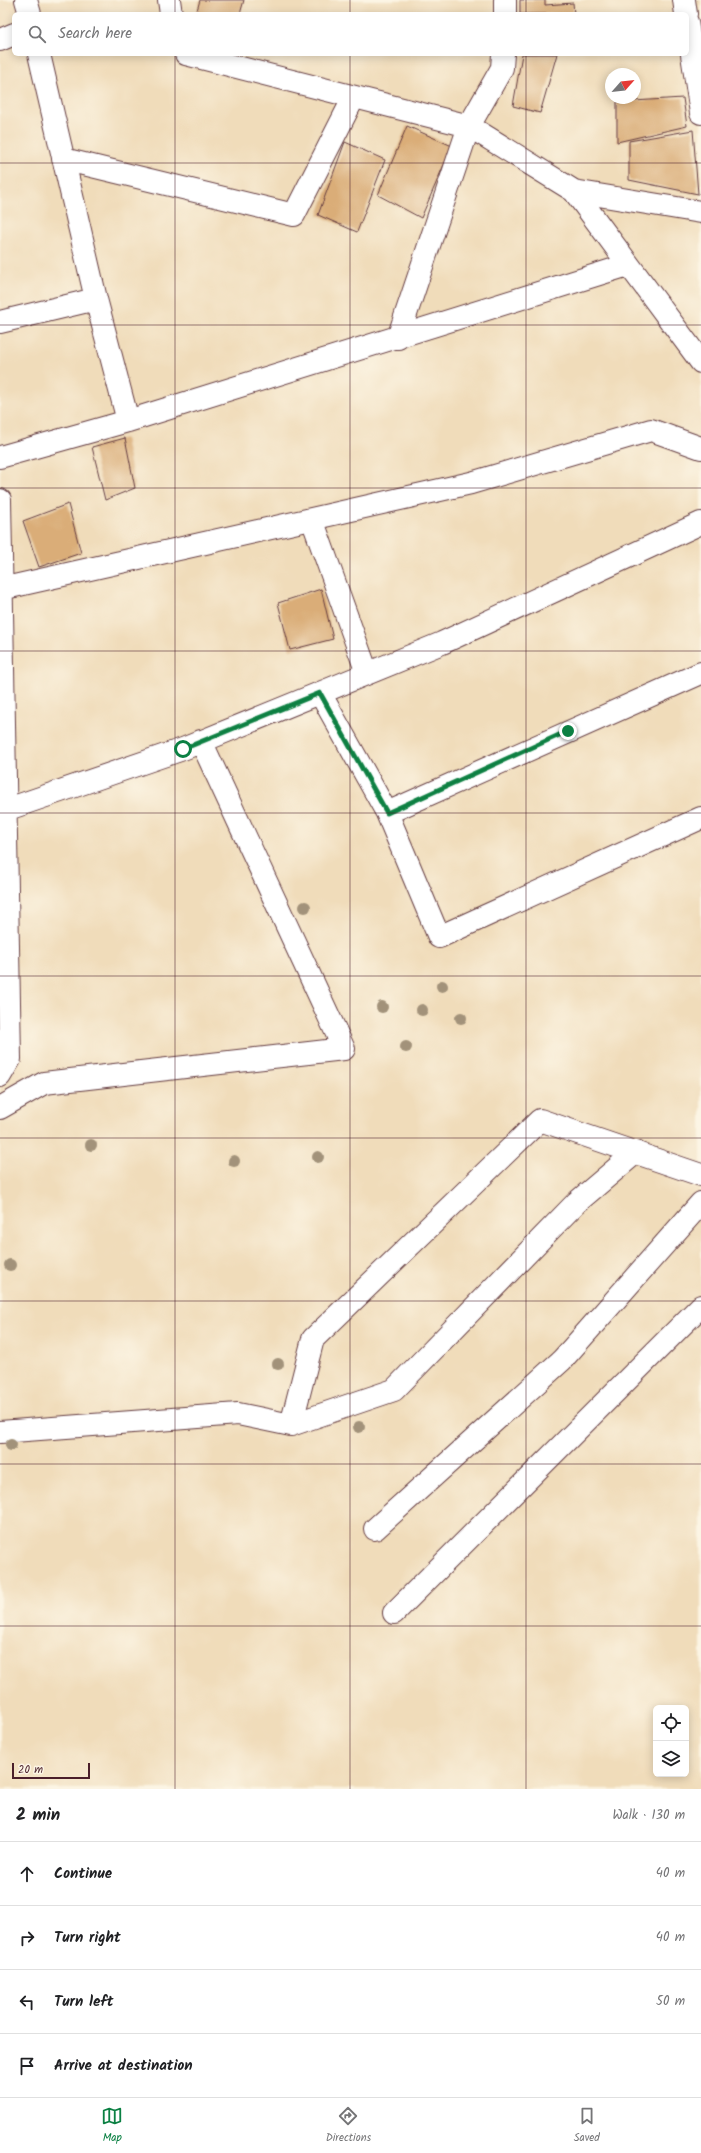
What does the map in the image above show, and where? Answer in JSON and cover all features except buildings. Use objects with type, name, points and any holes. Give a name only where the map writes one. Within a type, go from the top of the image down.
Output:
[{"type":"street","points":[[26,0],[29,12]]},
{"type":"street","points":[[169,0],[171,12]]},
{"type":"street","points":[[505,0],[505,12]]},
{"type":"street","points":[[684,0],[686,12]]},
{"type":"street","points":[[0,40],[12,35]]},
{"type":"street","points":[[689,35],[701,113]]},
{"type":"street","points":[[39,56],[96,299],[128,421]]},
{"type":"street","points":[[194,56],[469,126],[574,191],[701,362]]},
{"type":"street","points":[[398,338],[469,126],[502,68],[503,56]]},
{"type":"street","points":[[63,159],[294,215],[354,97]]},
{"type":"street","points":[[574,191],[701,212]]},
{"type":"street","points":[[0,457],[128,421],[628,265]]},
{"type":"street","points":[[0,322],[96,299]]},
{"type":"street","points":[[1,589],[471,483],[651,430],[701,448]]},
{"type":"street","points":[[0,500],[4,810],[10,1059],[0,1076]]},
{"type":"street","points":[[312,519],[367,673]]},
{"type":"street","points":[[4,810],[200,741],[442,643],[701,522]]},
{"type":"street","points":[[387,813],[701,673]]},
{"type":"street","points":[[320,693],[387,813],[439,937],[701,818]]},
{"type":"street","points":[[0,1108],[44,1083],[344,1048],[200,741]]},
{"type":"street","points":[[291,1425],[313,1339],[540,1120],[636,1152],[701,1176]]},
{"type":"street","points":[[0,1432],[238,1414],[291,1425],[394,1390],[576,1203],[636,1152]]},
{"type":"street","points":[[375,1529],[562,1360],[701,1203]]},
{"type":"street","points":[[394,1613],[701,1306]]},
{"type":"route","points":[[183,749],[320,693],[387,813],[568,731]]}]
